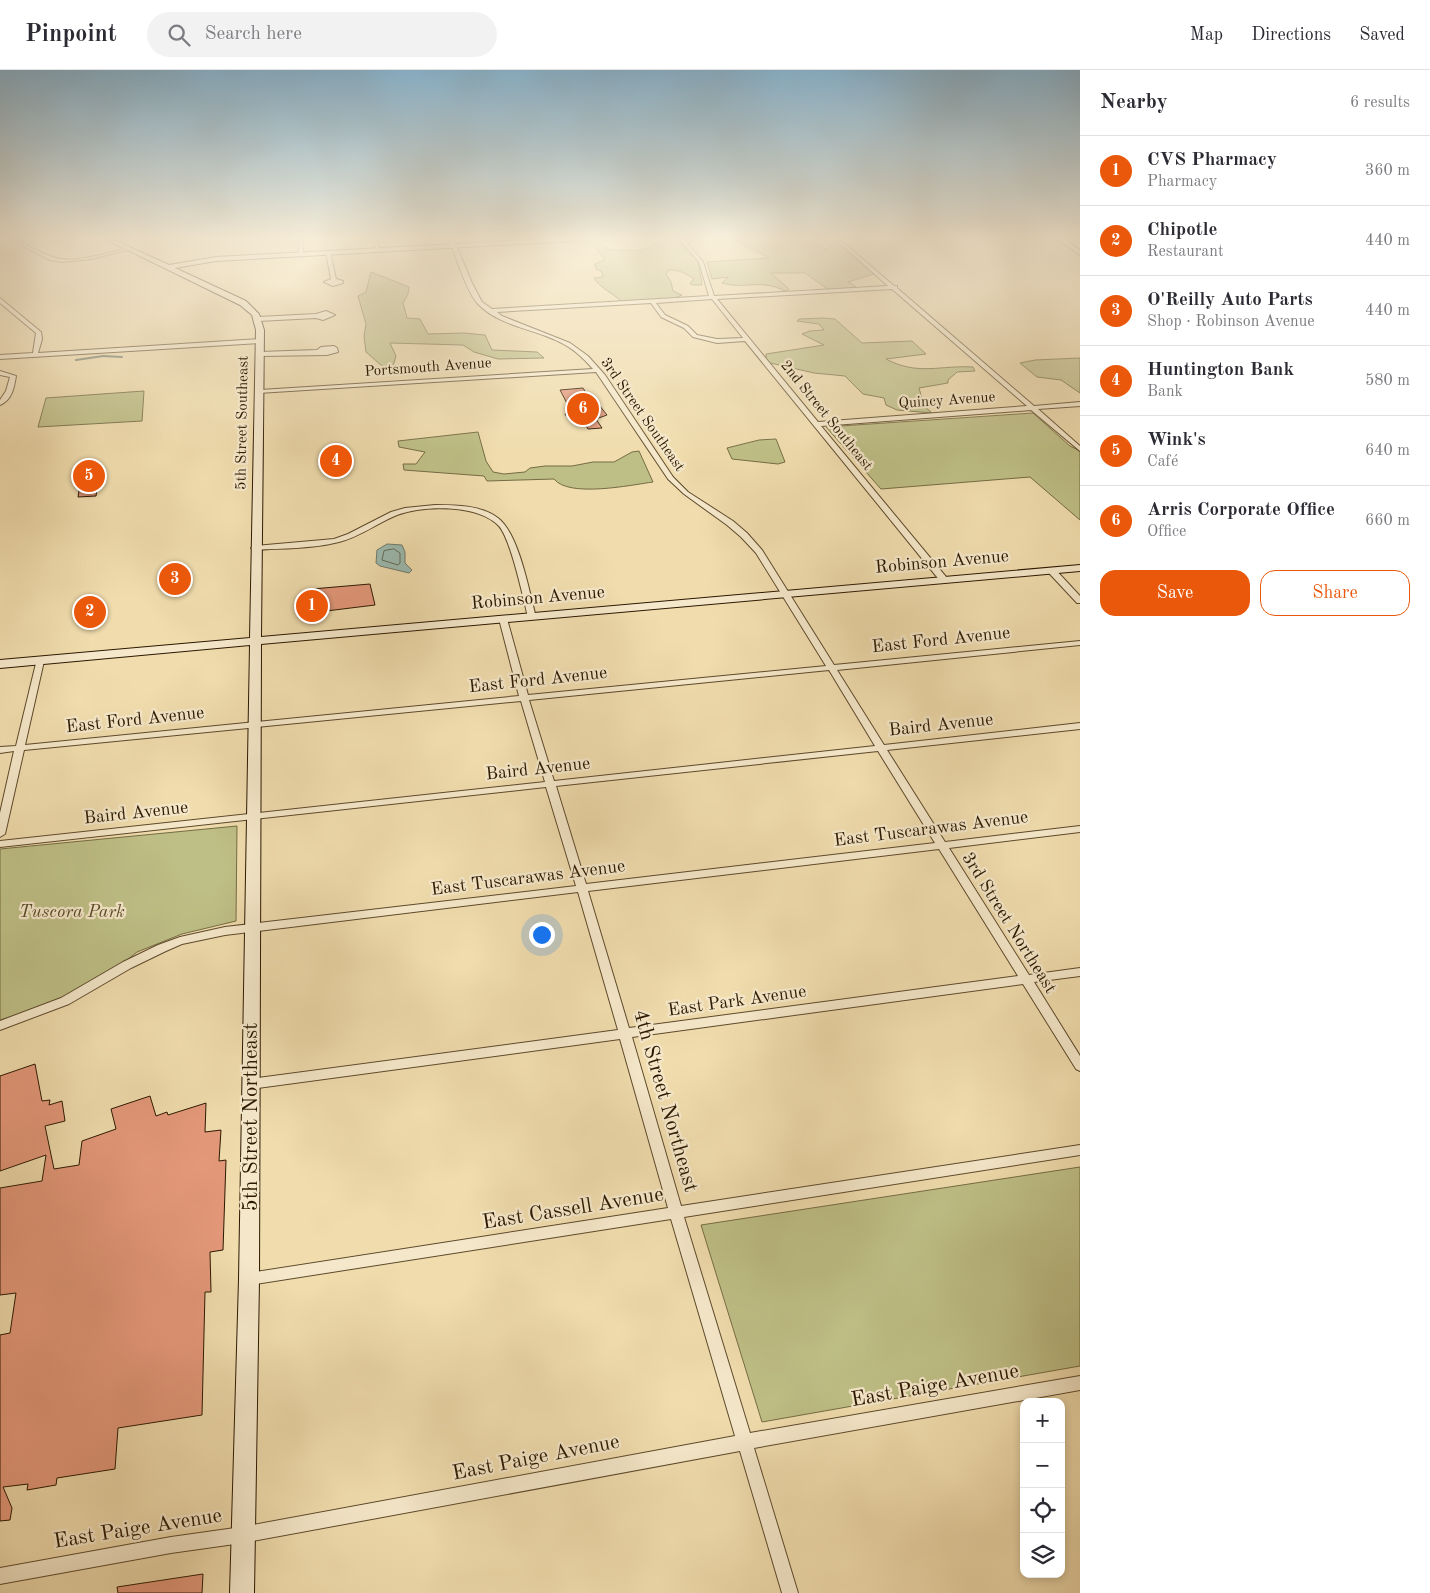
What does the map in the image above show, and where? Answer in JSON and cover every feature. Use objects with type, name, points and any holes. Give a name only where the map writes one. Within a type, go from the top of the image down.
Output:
[{"type":"main road","points":[[251,309],[258,319]]},
{"type":"main road","name":"5th Street Southeast","points":[[255,641],[255,548],[260,392],[258,319]]},
{"type":"main road","name":"Robinson Avenue","points":[[0,664],[1080,568]]},
{"type":"main road","name":"5th Street Northeast","points":[[242,1593],[249,1279],[255,641]]},
{"type":"street","points":[[12,309],[39,333],[35,355]]},
{"type":"street","name":"3rd Street Southeast","points":[[488,309],[510,321],[568,344],[586,357],[598,370],[670,478],[686,493],[744,535],[759,552],[784,594]]},
{"type":"street","points":[[490,311],[525,309]]},
{"type":"street","points":[[658,309],[663,316],[686,327],[695,336],[717,341],[747,339]]},
{"type":"street","name":"2nd Street Southeast","points":[[723,309],[944,580]]},
{"type":"street","points":[[920,309],[1080,449]]},
{"type":"street","points":[[7,312],[14,311]]},
{"type":"street","points":[[258,319],[316,316]]},
{"type":"street","points":[[0,357],[260,340]]},
{"type":"street","points":[[260,354],[319,352]]},
{"type":"street","name":"Portsmouth Avenue","points":[[260,392],[598,370]]},
{"type":"street","points":[[0,373],[13,376],[9,394],[0,403]]},
{"type":"street","name":"Quincy Avenue","points":[[816,424],[1080,404]]},
{"type":"street","points":[[255,548],[335,541],[359,533],[395,514],[420,508],[446,507],[475,511],[498,521],[504,527],[532,616]]},
{"type":"street","points":[[1051,570],[1080,601]]},
{"type":"street","name":"3rd Street Northeast","points":[[784,594],[1080,1066]]},
{"type":"street","name":"4th Street Northeast","points":[[503,619],[524,698],[552,784],[676,1213],[790,1593]]},
{"type":"street","name":"East Ford Avenue","points":[[0,750],[1080,643]]},
{"type":"street","points":[[0,834],[40,660]]},
{"type":"street","name":"Baird Avenue","points":[[0,844],[1080,726]]},
{"type":"street","name":"East Tuscarawas Avenue","points":[[0,1026],[65,1001],[127,965],[162,948],[198,936],[1080,829]]},
{"type":"street","name":"East Park Avenue","points":[[251,1084],[1080,972]]},
{"type":"street","name":"East Cassell Avenue","points":[[249,1279],[1080,1150]]},
{"type":"street","name":"East Paige Avenue","points":[[0,1576],[171,1544],[242,1535],[744,1442],[1080,1383]]},
{"type":"green space","points":[[362,309],[405,309],[407,318],[420,319],[428,334],[464,333],[485,335],[492,350],[537,352],[544,358],[498,359],[474,352],[463,345],[390,343],[396,356],[393,366],[382,366],[366,352],[364,336],[366,324]]},
{"type":"green space","points":[[799,319],[835,319],[862,343],[912,341],[926,354],[886,359],[898,364],[929,369],[973,367],[975,371],[957,372],[948,380],[948,383],[919,388],[924,406],[932,413],[897,410],[886,405],[884,398],[863,394],[845,376],[814,373],[766,362],[766,354],[824,345],[802,334],[810,331],[824,330],[819,324],[797,321]]},
{"type":"green space","points":[[1080,358],[1080,393],[1061,380],[1037,377],[1020,363],[1035,360]]},
{"type":"green space","points":[[144,391],[142,421],[38,427],[46,398]]},
{"type":"green space","points":[[1033,413],[1070,446],[1080,451],[1080,520],[1030,477],[881,489],[826,427]]},
{"type":"green space","points":[[478,432],[486,461],[493,472],[504,474],[525,472],[530,468],[545,466],[572,466],[593,462],[614,462],[632,452],[639,451],[653,482],[601,489],[586,489],[562,485],[554,479],[487,481],[484,476],[404,470],[403,464],[416,464],[425,452],[399,447],[398,441]]},
{"type":"green space","points":[[776,439],[785,462],[778,464],[732,459],[727,448],[759,440]]},
{"type":"green space","name":"Tuscora Park","points":[[237,826],[236,921],[182,934],[137,952],[122,964],[55,1003],[0,1020],[0,849]]},
{"type":"green space","points":[[1080,1167],[1080,1366],[762,1422],[701,1225]]},
{"type":"water","points":[[387,544],[402,545],[405,552],[405,563],[412,570],[409,573],[380,566],[376,563],[377,550]]},
{"type":"building","points":[[583,388],[593,404],[599,405],[607,415],[596,419],[602,428],[588,429],[579,414],[565,415],[569,407],[560,390]]},
{"type":"building","points":[[345,449],[347,467],[326,468],[325,451]]},
{"type":"building","points":[[96,467],[93,484],[98,484],[96,496],[78,497],[85,468]]},
{"type":"building","points":[[370,584],[375,605],[310,613],[309,600],[312,600],[312,589]]},
{"type":"building","points":[[35,1064],[42,1101],[50,1100],[49,1105],[62,1101],[65,1121],[45,1126],[54,1169],[79,1165],[82,1141],[116,1129],[111,1109],[150,1096],[156,1116],[167,1112],[168,1115],[206,1103],[205,1132],[221,1130],[219,1161],[226,1160],[223,1250],[210,1252],[211,1292],[205,1292],[202,1415],[118,1428],[115,1469],[57,1478],[56,1485],[27,1490],[28,1484],[3,1487],[12,1508],[10,1520],[0,1521],[0,1335],[10,1333],[16,1293],[0,1295],[0,1188],[42,1181],[46,1155],[0,1171],[0,1076]]},
{"type":"building","points":[[203,1574],[202,1593],[118,1593],[117,1587]]},
{"type":"waterway","points":[[76,360],[103,356],[122,357]]},
{"type":"place","name":"Arris Corporate Office","points":[[583,409]]},
{"type":"place","name":"Huntington Bank","points":[[336,461]]},
{"type":"place","name":"Wink's","points":[[89,476]]},
{"type":"place","name":"O'Reilly Auto Parts","points":[[175,579]]},
{"type":"place","name":"CVS Pharmacy","points":[[312,606]]},
{"type":"place","name":"Chipotle","points":[[90,612]]}]
